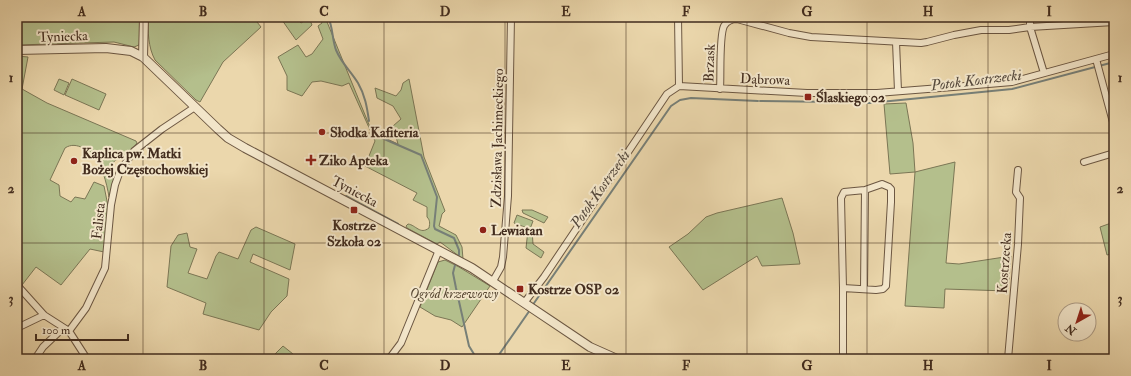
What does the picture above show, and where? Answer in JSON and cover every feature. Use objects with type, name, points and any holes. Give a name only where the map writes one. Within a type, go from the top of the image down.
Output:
[{"type":"street","points":[[144,17],[144,57]]},
{"type":"street","name":"Zdzisława Jachimeckiego","points":[[493,281],[501,267],[507,216],[511,17]]},
{"type":"street","points":[[530,307],[544,277],[667,94],[679,86],[678,17]]},
{"type":"street","points":[[1030,17],[1030,27],[1044,73]]},
{"type":"street","name":"Brzask","points":[[720,89],[722,30],[728,21],[733,19],[811,37],[866,39],[896,42],[927,42],[981,30],[1024,29],[1030,27],[1114,22]]},
{"type":"street","points":[[896,42],[898,91]]},
{"type":"street","name":"Tyniecka","points":[[17,50],[106,48],[131,51],[144,57],[228,138],[439,250],[493,281],[590,347],[617,359]]},
{"type":"street","name":"Dąbrowa","points":[[679,86],[807,93],[898,91],[1012,82],[1044,73],[1098,64],[1114,54]]},
{"type":"street","points":[[1098,64],[1114,126]]},
{"type":"street","name":"Falista","points":[[69,331],[86,308],[105,268],[111,205],[115,185],[120,171],[134,151],[162,129],[195,107]]},
{"type":"street","points":[[1084,162],[1114,153]]},
{"type":"street","name":"Kostrzecka","points":[[1008,359],[1020,198],[1016,192],[1018,170]]},
{"type":"street","points":[[843,288],[876,290],[883,289],[886,286],[891,202],[891,189],[887,185],[882,184],[865,190],[844,192],[841,198],[843,359]]},
{"type":"street","points":[[864,289],[865,190]]},
{"type":"street","points":[[389,359],[401,343],[439,250]]},
{"type":"street","points":[[17,285],[44,315],[69,331],[87,359]]},
{"type":"street","points":[[17,328],[44,315]]},
{"type":"street","points":[[35,359],[43,347],[63,328]]},
{"type":"green space","points":[[17,17],[140,17],[141,38],[139,45],[134,47],[114,42],[17,45]]},
{"type":"green space","points":[[148,17],[253,17],[261,27],[223,62],[200,102],[196,100],[155,60],[148,34]]},
{"type":"green space","points":[[286,17],[295,17],[301,23],[309,18],[312,25],[296,40],[282,20]]},
{"type":"green space","points":[[320,17],[325,17],[372,132],[398,144],[393,126],[401,119],[393,106],[377,98],[375,88],[396,96],[401,90],[403,83],[409,79],[424,157],[445,211],[442,214],[439,226],[456,235],[462,247],[463,259],[440,242],[437,244],[407,228],[406,226],[408,224],[421,230],[426,230],[429,228],[430,222],[427,217],[427,207],[413,200],[417,193],[365,166],[375,141],[349,83],[342,86],[321,81],[312,82],[302,96],[287,90],[287,76],[278,57],[298,45],[306,57],[312,54],[323,39],[318,26],[322,23]]},
{"type":"green space","points":[[17,56],[28,57],[22,89],[47,103],[136,141],[137,143],[126,157],[122,156],[112,164],[112,178],[114,179],[109,197],[101,167],[92,153],[72,145],[65,148],[50,180],[59,185],[60,196],[71,202],[75,197],[85,199],[94,182],[104,186],[108,206],[104,252],[90,249],[61,285],[36,267],[22,285],[17,280]]},
{"type":"green space","points":[[59,79],[69,83],[64,95],[54,90]]},
{"type":"green space","points":[[72,79],[106,94],[99,110],[65,95]]},
{"type":"green space","points":[[906,103],[913,143],[915,172],[890,174],[884,104]]},
{"type":"green space","points":[[955,162],[946,263],[959,264],[1011,256],[1008,291],[945,289],[944,308],[905,306],[915,172]]},
{"type":"green space","points":[[782,198],[793,233],[800,264],[762,266],[757,256],[703,290],[669,247],[688,234],[706,217],[717,213]]},
{"type":"green space","points":[[522,210],[532,210],[548,217],[544,223],[523,213]]},
{"type":"green space","points":[[517,215],[533,221],[530,229],[514,223]]},
{"type":"green space","points":[[1114,222],[1114,253],[1107,255],[1100,227]]},
{"type":"green space","points":[[256,227],[295,244],[290,270],[253,254],[250,262],[289,279],[287,296],[271,312],[259,330],[203,314],[206,303],[167,287],[171,246],[178,235],[187,233],[190,247],[197,249],[188,273],[207,279],[219,252],[238,259],[251,230]]},
{"type":"green space","points":[[528,230],[532,230],[533,244],[544,252],[541,258],[526,248]]},
{"type":"green space","name":"Ogród krzewowy","points":[[445,260],[490,286],[462,327],[451,320],[435,316],[420,307],[438,262]]},
{"type":"green space","points":[[283,346],[293,354],[290,358],[291,359],[270,359]]},
{"type":"waterway","points":[[328,17],[336,50],[355,78],[362,92],[369,121]]},
{"type":"waterway","name":"Potok Kostrzecki","points":[[838,102],[870,103],[1012,89],[1114,62]]},
{"type":"waterway","name":"Potok Kostrzecki","points":[[532,306],[671,106],[680,100],[691,98],[758,101]]},
{"type":"waterway","name":"Potok Kostrzecki","points":[[760,101],[837,102]]},
{"type":"waterway","points":[[371,129],[375,135],[421,155],[437,197],[435,229],[454,238],[459,250],[459,255]]},
{"type":"waterway","points":[[346,196],[398,224]]},
{"type":"waterway","points":[[455,265],[453,273],[469,346],[477,359]]},
{"type":"waterway","name":"Potok Kostrzecki","points":[[496,359],[530,310]]},
{"type":"place","name":"Ślaskiego 02","points":[[808,97]]},
{"type":"place","name":"Słodka Kafiteria","points":[[322,132]]},
{"type":"place","name":"Ziko Apteka","points":[[311,160]]},
{"type":"place","name":"Kaplica pw. Matki Bożej Częstochowskiej","points":[[74,161]]},
{"type":"place","name":"Kostrze Szkoła 02","points":[[354,210]]},
{"type":"place","name":"Lewiatan","points":[[483,230]]},
{"type":"place","name":"Kostrze OSP 02","points":[[520,289]]}]
